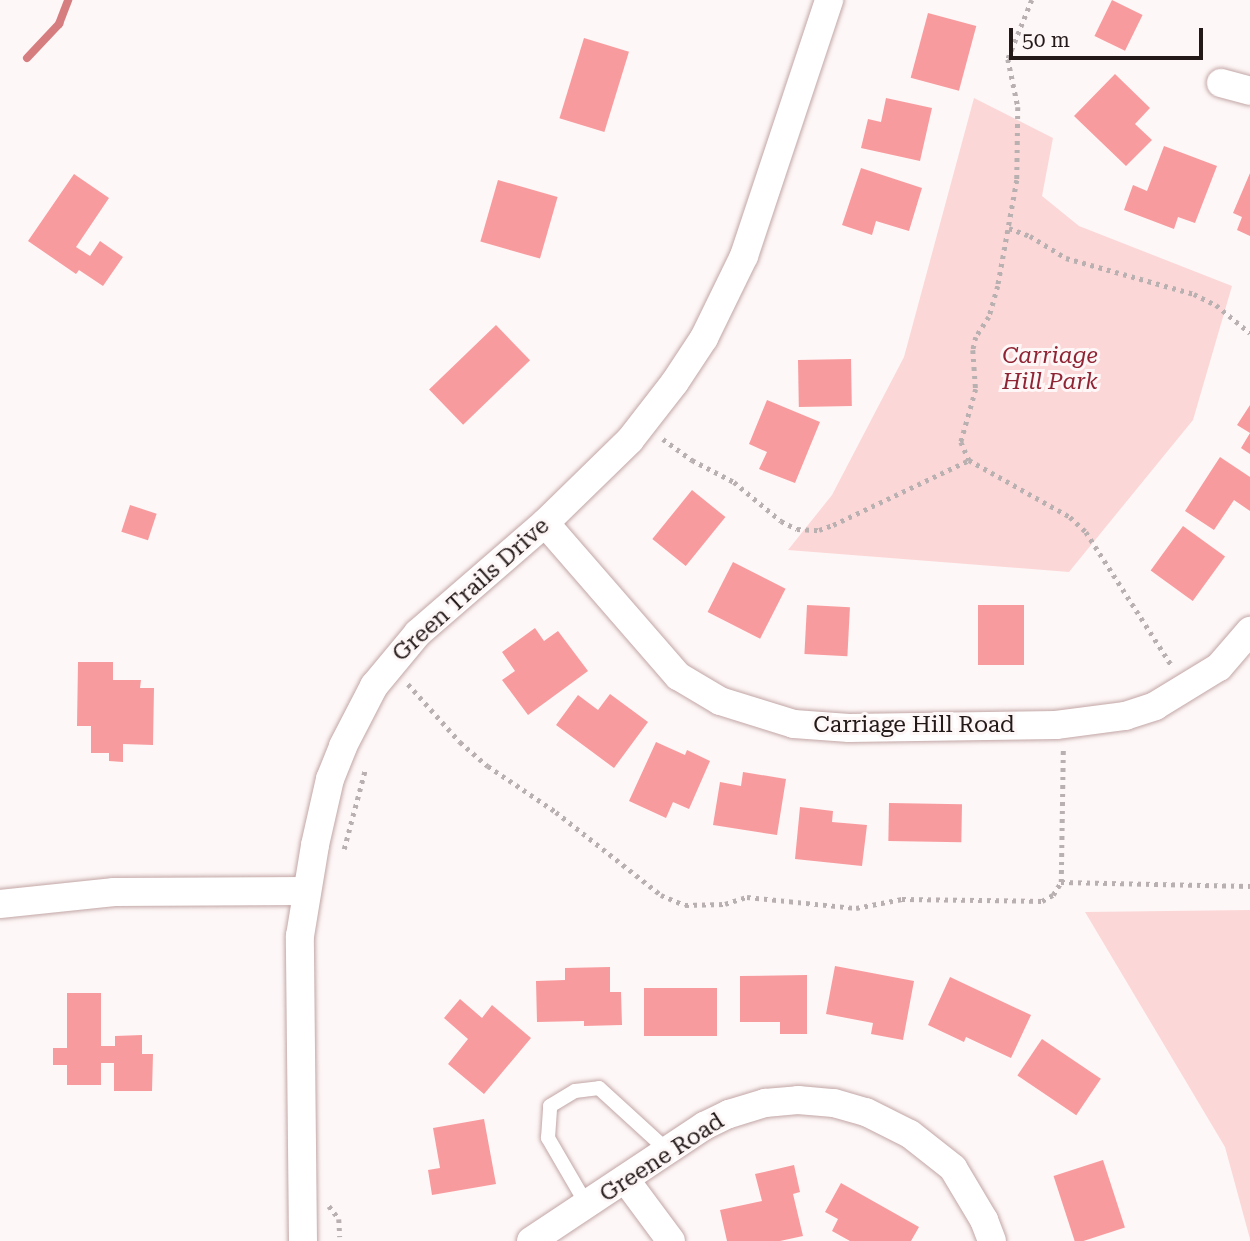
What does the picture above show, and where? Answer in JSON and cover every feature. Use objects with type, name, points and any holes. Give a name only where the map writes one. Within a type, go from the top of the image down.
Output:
[{"type":"street","name":"Green Trails Drive","points":[[303,1241],[300,936],[306,891],[330,779],[357,715],[390,664],[418,634],[545,523],[644,424],[704,338],[729,289],[759,216],[829,0]]},
{"type":"street","points":[[1222,83],[1250,92]]},
{"type":"street","name":"Carriage Hill Road","points":[[545,523],[678,676],[720,701],[768,718],[820,727],[1063,724],[1125,716],[1155,706],[1219,667],[1250,631]]},
{"type":"street","points":[[0,904],[114,892],[306,891]]},
{"type":"street","name":"Greene Road","points":[[531,1241],[704,1126],[729,1114],[765,1103],[815,1101],[866,1112],[910,1134],[953,1168],[984,1220],[992,1241]]},
{"type":"street","points":[[625,1179],[671,1241]]},
{"type":"lane","points":[[587,1206],[548,1138],[550,1106],[575,1091],[599,1088],[668,1150]]},
{"type":"path","points":[[1032,0],[1008,59],[1016,91],[1020,132],[1017,180],[995,296],[973,350],[976,389],[961,442],[969,460],[1070,517],[1086,532],[1169,660],[1184,690]]},
{"type":"path","points":[[1009,228],[1030,236],[1066,258],[1194,294],[1216,304],[1250,333]]},
{"type":"path","points":[[644,424],[692,460],[734,482],[781,521],[797,529],[819,530],[833,525],[969,460]]},
{"type":"path","points":[[390,664],[460,743],[488,766],[556,812],[661,895],[685,905],[725,904],[747,897],[856,908],[902,899],[1042,901],[1053,895],[1061,882],[1063,724]]},
{"type":"path","points":[[403,697],[410,687]]},
{"type":"path","points":[[343,852],[366,765]]},
{"type":"path","points":[[1061,882],[1250,886]]},
{"type":"path","points":[[327,1198],[339,1219],[340,1237]]},
{"type":"green space","name":"Carriage Hill Park","points":[[974,98],[1053,138],[1042,196],[1079,226],[1232,286],[1193,420],[1069,572],[788,550],[832,495],[904,357]]},
{"type":"green space","points":[[1250,910],[1250,1239],[1225,1147],[1085,912]]},
{"type":"building","points":[[1112,0],[1143,15],[1125,51],[1094,36]]},
{"type":"building","points":[[928,13],[976,26],[959,91],[911,78]]},
{"type":"building","points":[[584,38],[629,52],[604,132],[559,118]]},
{"type":"building","points":[[1115,74],[1150,108],[1135,124],[1152,140],[1126,166],[1074,116]]},
{"type":"building","points":[[886,98],[932,108],[920,161],[861,148],[868,119],[881,122]]},
{"type":"building","points":[[1164,146],[1217,166],[1195,223],[1178,217],[1174,229],[1124,210],[1133,185],[1147,191]]},
{"type":"building","points":[[861,168],[922,188],[909,231],[876,221],[872,235],[842,225]]},
{"type":"building","points":[[1250,173],[1250,236],[1237,230],[1242,217],[1233,213]]},
{"type":"building","points":[[74,174],[109,198],[76,247],[90,256],[100,241],[123,257],[103,286],[79,270],[76,274],[28,241]]},
{"type":"building","points":[[498,180],[558,197],[540,259],[480,242]]},
{"type":"building","points":[[496,325],[530,360],[463,425],[429,390]]},
{"type":"building","points":[[851,359],[852,406],[799,407],[798,360]]},
{"type":"building","points":[[767,400],[820,422],[795,483],[759,469],[767,452],[749,444]]},
{"type":"building","points":[[1250,405],[1250,433],[1237,425]]},
{"type":"building","points":[[1250,433],[1250,454],[1241,448]]},
{"type":"building","points":[[1220,457],[1250,477],[1250,511],[1234,500],[1214,530],[1185,511]]},
{"type":"building","points":[[692,490],[725,517],[686,566],[652,539]]},
{"type":"building","points":[[130,505],[157,514],[148,540],[121,532]]},
{"type":"building","points":[[1183,526],[1225,557],[1193,601],[1151,570]]},
{"type":"building","points":[[733,562],[786,589],[760,639],[708,612]]},
{"type":"building","points":[[807,605],[850,607],[847,656],[804,654]]},
{"type":"building","points":[[978,605],[1024,605],[1024,665],[978,665]]},
{"type":"building","points":[[535,628],[544,641],[558,631],[588,671],[528,715],[502,680],[515,671],[502,652]]},
{"type":"building","points":[[78,662],[113,662],[113,680],[141,680],[140,688],[154,688],[153,745],[123,744],[123,762],[109,761],[109,753],[91,753],[91,726],[77,726]]},
{"type":"building","points":[[610,694],[648,722],[614,768],[556,725],[578,695],[598,710]]},
{"type":"building","points":[[656,742],[685,755],[687,750],[710,761],[689,809],[673,802],[666,818],[629,801]]},
{"type":"building","points":[[743,772],[786,779],[777,835],[713,825],[720,782],[741,786]]},
{"type":"building","points":[[889,803],[962,804],[961,842],[888,841]]},
{"type":"building","points":[[800,807],[833,811],[832,822],[867,825],[862,866],[795,859]]},
{"type":"building","points":[[835,966],[914,981],[903,1040],[871,1034],[873,1023],[826,1014]]},
{"type":"building","points":[[610,967],[610,992],[621,992],[622,1025],[584,1026],[584,1021],[537,1022],[536,981],[565,980],[565,968]]},
{"type":"building","points":[[807,975],[807,1034],[780,1034],[780,1022],[740,1022],[740,976]]},
{"type":"building","points":[[950,977],[1031,1015],[1011,1058],[966,1037],[964,1042],[928,1025]]},
{"type":"building","points":[[644,988],[717,988],[717,1036],[644,1036]]},
{"type":"building","points":[[67,993],[101,993],[101,1046],[115,1046],[115,1036],[142,1035],[142,1054],[153,1054],[152,1091],[114,1091],[114,1063],[101,1063],[101,1085],[67,1085],[67,1065],[53,1065],[53,1048],[67,1048]]},
{"type":"building","points":[[460,999],[482,1018],[492,1005],[531,1038],[484,1094],[448,1064],[468,1039],[444,1018]]},
{"type":"building","points":[[1042,1039],[1101,1079],[1076,1115],[1017,1075]]},
{"type":"building","points":[[484,1119],[496,1184],[432,1195],[428,1170],[440,1168],[433,1128]]},
{"type":"building","points":[[1103,1160],[1125,1228],[1083,1241],[1075,1241],[1054,1176]]},
{"type":"building","points":[[794,1165],[800,1192],[793,1194],[803,1236],[780,1241],[727,1241],[720,1210],[762,1201],[755,1174]]},
{"type":"building","points":[[841,1183],[919,1227],[911,1241],[850,1241],[832,1231],[838,1219],[825,1212]]},
{"type":"waterway","points":[[27,58],[59,24],[68,0]]}]
